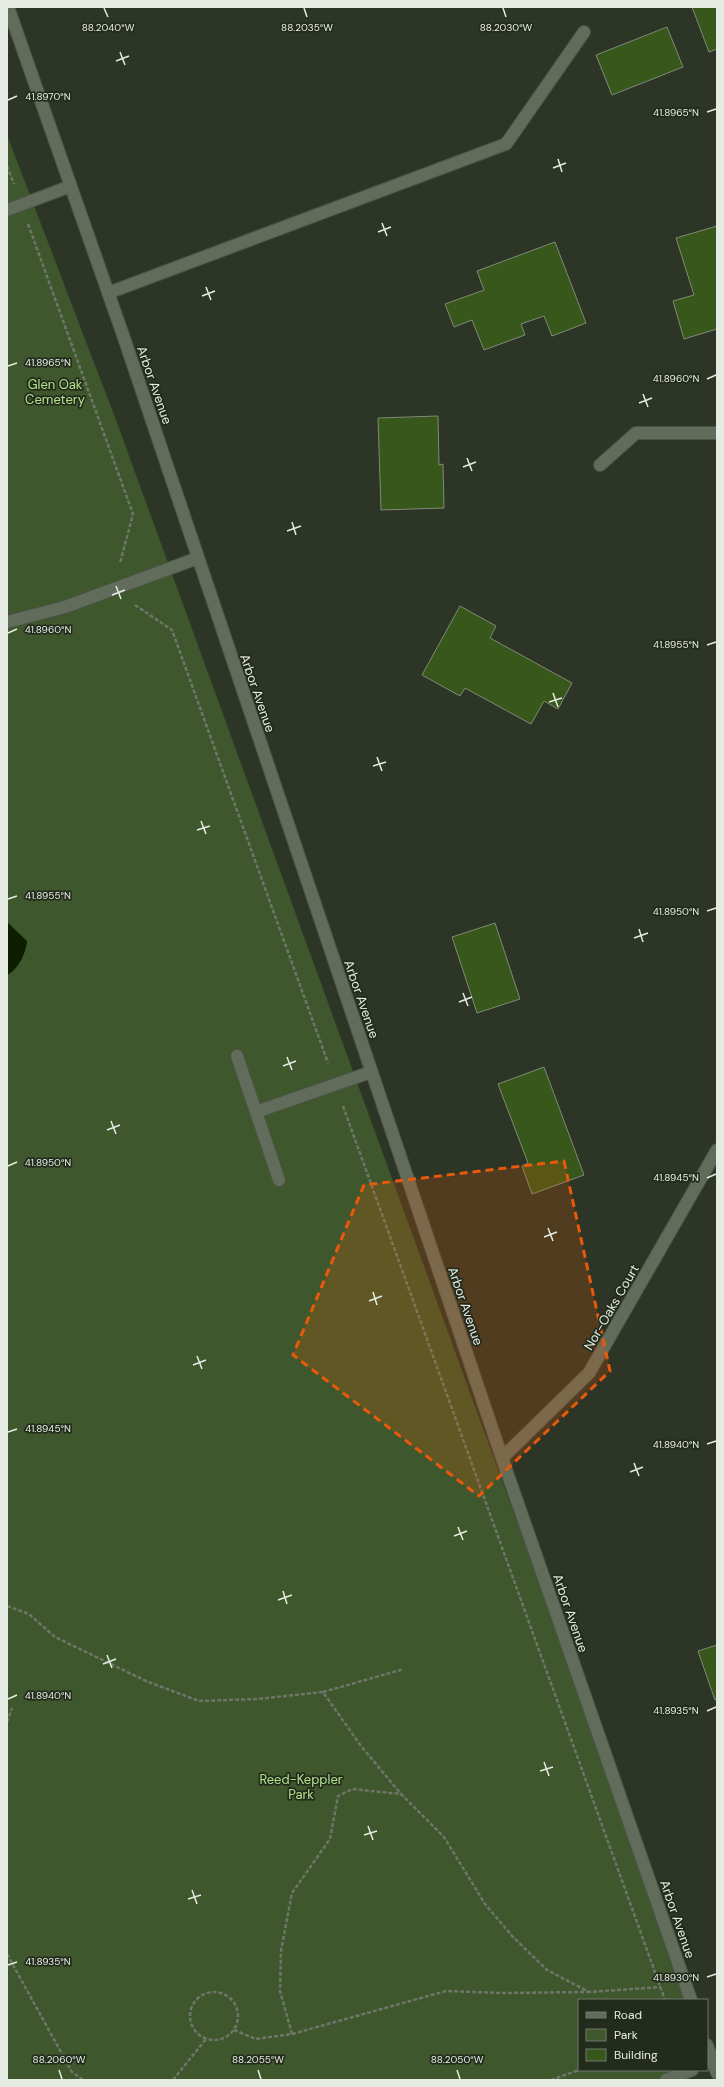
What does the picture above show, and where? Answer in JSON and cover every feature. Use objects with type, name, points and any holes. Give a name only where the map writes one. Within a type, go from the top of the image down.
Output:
[{"type":"street","name":"Arbor Avenue","points":[[8,7],[108,293],[502,1458],[691,1999]]},
{"type":"street","points":[[108,293],[506,144],[584,32]]},
{"type":"street","points":[[7,210],[71,186]]},
{"type":"street","points":[[600,465],[636,433],[717,433]]},
{"type":"street","points":[[7,622],[65,607],[198,558]]},
{"type":"street","points":[[237,1056],[279,1180]]},
{"type":"street","points":[[256,1112],[371,1072]]},
{"type":"street","name":"Nor-Oaks Court","points":[[502,1458],[589,1373],[717,1150]]},
{"type":"street","points":[[708,2048],[714,2065]]},
{"type":"street","points":[[666,2080],[689,2071]]},
{"type":"path","points":[[7,166],[133,514],[112,590],[172,630],[665,1999]]},
{"type":"path","points":[[7,1606],[30,1614],[55,1637],[146,1681],[199,1701],[257,1699],[323,1692],[404,1669]]},
{"type":"path","points":[[323,1692],[361,1746],[401,1794],[444,1837],[485,1904],[513,1937],[547,1970],[589,1992]]},
{"type":"path","points":[[7,1722],[12,1708]]},
{"type":"path","points":[[292,2034],[280,1991],[281,1951],[292,1893],[330,1839],[338,1796],[352,1789],[401,1794]]},
{"type":"path","points":[[7,1954],[72,2072],[82,2080]]},
{"type":"path","points":[[234,2030],[256,2039],[292,2034],[446,1991],[502,1993],[589,1992],[661,1987]]},
{"type":"path","points":[[206,1993],[221,1993],[234,2002],[239,2015],[238,2023],[234,2030],[222,2040],[206,2039],[193,2028],[190,2020],[190,2012],[196,2001],[206,1993]]},
{"type":"path","points":[[173,2080],[206,2039]]},
{"type":"path","points":[[551,2080],[578,2070]]},
{"type":"highlighted area","points":[[564,1161],[610,1371],[479,1496],[293,1355],[364,1185]]},
{"type":"green space","name":"Reed-Keppler Park","points":[[7,135],[116,420],[691,1999],[578,1999],[578,2071],[689,2071],[666,2080],[7,2080]]},
{"type":"shaded area","points":[[7,922],[27,941],[21,961],[11,973],[7,975]]},
{"type":"building","points":[[692,7],[717,7],[717,49],[709,52]]},
{"type":"building","points":[[667,27],[683,67],[612,95],[596,55]]},
{"type":"building","points":[[717,226],[717,329],[684,339],[673,301],[694,295],[676,238]]},
{"type":"building","points":[[555,242],[586,323],[552,336],[544,316],[521,324],[525,335],[484,350],[472,320],[454,327],[445,304],[484,290],[477,271]]},
{"type":"building","points":[[438,416],[439,465],[443,464],[444,508],[381,510],[378,418]]},
{"type":"building","points":[[460,606],[496,626],[490,638],[572,683],[558,709],[544,701],[531,724],[465,688],[460,696],[422,675]]},
{"type":"building","points":[[495,923],[520,999],[477,1013],[452,937]]},
{"type":"building","points":[[544,1067],[584,1175],[532,1194],[522,1166],[528,1163],[498,1084]]},
{"type":"building","points":[[717,1645],[717,1699],[715,1700],[698,1651]]},
{"type":"park label","name":"Glen Oak Cemetery","points":[[55,392]]}]
